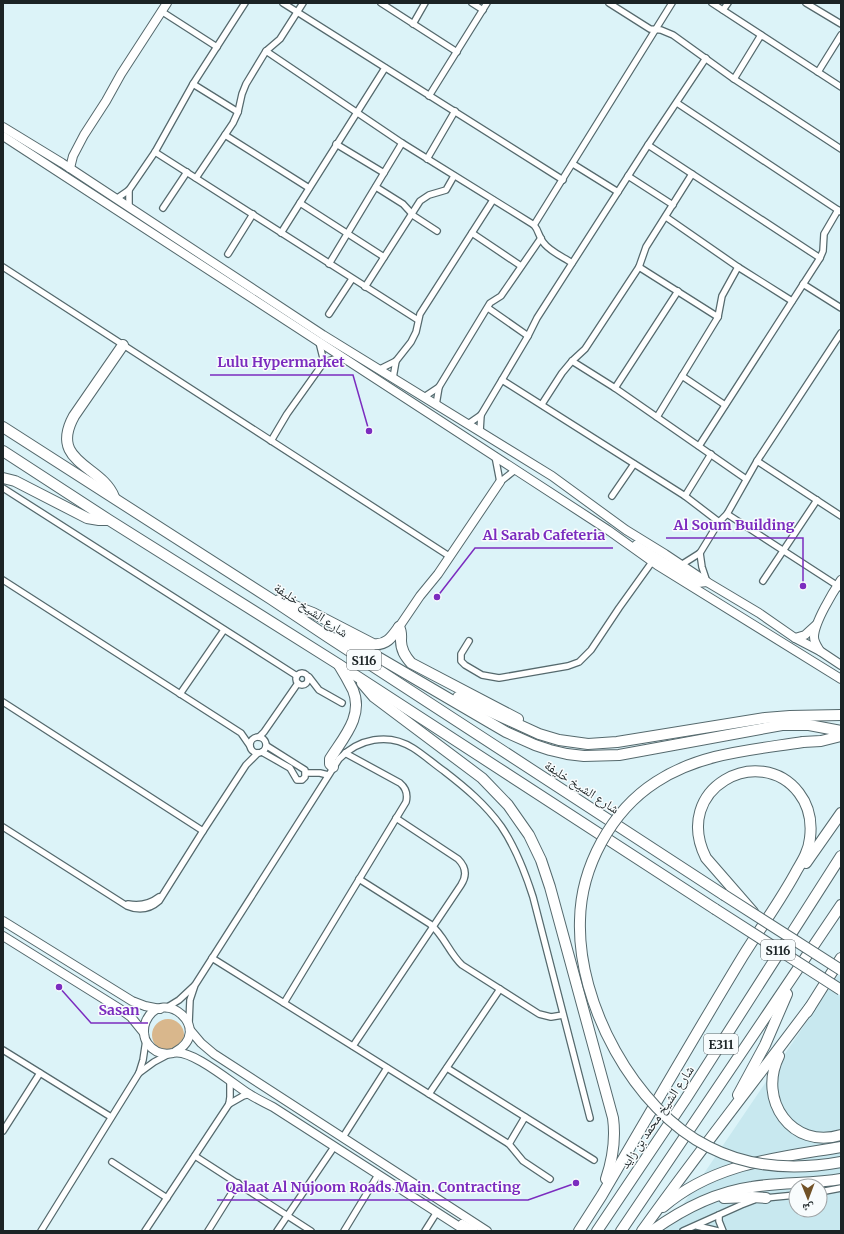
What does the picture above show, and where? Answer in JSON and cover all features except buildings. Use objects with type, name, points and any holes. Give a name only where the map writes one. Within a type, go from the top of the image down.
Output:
[{"type":"highway","points":[[114,499],[106,484],[76,459],[71,452],[67,437],[68,429],[74,416],[123,345]]},
{"type":"highway","name":"شارع الشيخ خليفة","points":[[3,427],[328,637],[727,891]]},
{"type":"highway","name":"S116","points":[[3,452],[108,520],[359,677],[841,990]]},
{"type":"highway","points":[[3,478],[15,481],[87,518],[108,520]]},
{"type":"highway","points":[[271,599],[283,601],[313,613],[373,644],[385,643],[391,638],[399,627]]},
{"type":"highway","points":[[399,627],[403,651],[407,659],[414,666],[529,724],[556,733],[577,736],[597,737],[635,735],[647,737]]},
{"type":"highway","points":[[328,637],[354,643],[520,739],[550,750],[567,754],[590,756],[619,755],[782,725],[810,725],[841,730]]},
{"type":"highway","points":[[331,771],[330,759],[353,722],[357,709],[353,690],[338,664]]},
{"type":"highway","points":[[359,677],[365,688],[374,697],[472,770],[491,786],[516,814],[535,848],[550,887],[613,1118],[615,1134],[614,1149],[602,1195]]},
{"type":"highway","points":[[433,689],[446,692],[529,730],[559,740],[578,743],[598,744],[771,717],[841,715]]},
{"type":"highway","points":[[841,736],[821,741],[803,742],[736,752],[700,761],[655,782],[637,797],[613,824],[602,844],[590,868],[582,900],[580,932],[588,984],[606,1032],[625,1066],[640,1087],[671,1121],[687,1134],[709,1147],[746,1161],[784,1167],[841,1162]]},
{"type":"highway","points":[[579,1231],[602,1195],[744,955],[789,885],[806,853],[810,842],[811,825],[807,808],[802,797],[789,783],[771,774],[751,772],[730,776],[713,788],[701,806],[698,816],[698,838],[701,848],[727,891]]},
{"type":"highway","points":[[789,885],[809,860],[841,813]]},
{"type":"highway","name":"شارع الشيخ محمد بن زايد","points":[[597,1231],[685,1100],[841,856]]},
{"type":"highway","name":"S116","points":[[727,891],[756,915],[841,970]]},
{"type":"highway","name":"E311","points":[[622,1231],[841,905]]},
{"type":"highway","points":[[841,958],[775,1065],[771,1086],[777,1108],[783,1117],[800,1132],[810,1136],[824,1137],[841,1135]]},
{"type":"highway","points":[[719,1127],[765,1045],[795,974]]},
{"type":"highway","points":[[831,984],[841,996]]},
{"type":"highway","points":[[642,1231],[810,1007]]},
{"type":"highway","points":[[652,1217],[666,1205],[696,1184],[729,1169],[764,1160],[841,1147]]},
{"type":"highway","points":[[652,1231],[681,1212],[736,1190],[750,1187],[841,1179]]},
{"type":"highway","points":[[708,1200],[737,1197],[766,1198]]},
{"type":"street","points":[[70,168],[73,156],[121,74],[166,3]]},
{"type":"street","points":[[116,199],[130,190],[155,152],[193,84],[245,3]]},
{"type":"street","points":[[283,3],[563,180]]},
{"type":"street","points":[[196,178],[233,123],[238,112],[246,84],[266,52],[280,39],[303,3]]},
{"type":"street","points":[[381,3],[457,52]]},
{"type":"street","points":[[413,24],[425,3]]},
{"type":"street","points":[[472,3],[482,10]]},
{"type":"street","points":[[430,96],[487,3]]},
{"type":"street","points":[[609,3],[644,26],[655,30],[661,30],[673,35],[734,79],[841,149]]},
{"type":"street","points":[[534,225],[672,3]]},
{"type":"street","points":[[712,3],[841,87]]},
{"type":"street","points":[[723,10],[728,3]]},
{"type":"street","points":[[806,3],[841,24]]},
{"type":"street","points":[[161,11],[217,47]]},
{"type":"street","points":[[734,79],[761,34]]},
{"type":"street","points":[[818,72],[841,35]]},
{"type":"street","points":[[266,52],[402,143],[534,225],[539,231],[546,246],[572,263]]},
{"type":"street","points":[[468,424],[481,415],[528,336],[537,318],[648,145],[706,58]]},
{"type":"street","points":[[281,233],[385,68]]},
{"type":"street","points":[[193,84],[238,112]]},
{"type":"street","points":[[677,103],[840,211],[824,234],[823,251],[820,258],[699,446]]},
{"type":"street","points":[[427,159],[455,112]]},
{"type":"street","points":[[3,128],[6,137],[495,456],[628,544],[652,562],[841,679]]},
{"type":"street","points":[[225,135],[310,188]]},
{"type":"street","points":[[6,137],[62,162],[323,335],[552,476],[626,530],[707,582],[759,613],[795,638],[820,651],[841,665]]},
{"type":"street","points":[[329,264],[402,143]]},
{"type":"street","points":[[336,144],[384,173]]},
{"type":"street","points":[[648,145],[820,258]]},
{"type":"street","points":[[155,152],[364,287],[418,320]]},
{"type":"street","points":[[62,162],[73,156]]},
{"type":"street","points":[[573,164],[618,192]]},
{"type":"street","points":[[163,208],[187,172]]},
{"type":"street","points":[[542,404],[572,360],[585,349],[639,267],[646,247],[692,174]]},
{"type":"street","points":[[364,287],[411,214],[423,199],[429,195],[444,191],[454,176]]},
{"type":"street","points":[[628,176],[673,205]]},
{"type":"street","points":[[376,187],[402,204],[411,214],[437,231]]},
{"type":"street","points":[[129,207],[130,190]]},
{"type":"street","points":[[380,369],[396,361],[414,337],[420,314],[493,200]]},
{"type":"street","points":[[300,203],[384,257]]},
{"type":"street","points":[[228,254],[252,214]]},
{"type":"street","points":[[666,217],[738,267],[792,301]]},
{"type":"street","points":[[472,232],[521,266]]},
{"type":"street","points":[[436,404],[439,387],[490,303],[501,296],[541,238]]},
{"type":"street","points":[[3,267],[449,556]]},
{"type":"street","points":[[639,267],[718,317]]},
{"type":"street","points":[[657,417],[718,317],[722,296],[738,267]]},
{"type":"street","points":[[329,314],[352,279]]},
{"type":"street","points":[[803,284],[841,308]]},
{"type":"street","points":[[615,388],[678,291]]},
{"type":"street","points":[[488,308],[528,336]]},
{"type":"street","points":[[681,565],[700,553],[719,522],[727,514],[757,461],[841,333]]},
{"type":"street","points":[[319,342],[324,362]]},
{"type":"street","points":[[271,441],[324,362],[342,357]]},
{"type":"street","points":[[572,360],[746,479]]},
{"type":"street","points":[[394,378],[396,361]]},
{"type":"street","points":[[682,376],[726,405]]},
{"type":"street","points":[[502,380],[685,496],[719,522]]},
{"type":"street","points":[[424,398],[439,387]]},
{"type":"street","points":[[480,432],[481,415]]},
{"type":"street","points":[[685,496],[711,454]]},
{"type":"street","points":[[495,456],[500,482]]},
{"type":"street","points":[[757,461],[840,514]]},
{"type":"street","points":[[612,496],[634,464]]},
{"type":"street","points":[[399,627],[420,596],[438,574],[500,482],[515,470]]},
{"type":"street","points":[[3,488],[297,676]]},
{"type":"street","points":[[763,581],[817,500]]},
{"type":"street","points":[[727,514],[840,584],[816,624],[805,635],[795,638]]},
{"type":"street","points":[[628,544],[638,546],[698,583],[707,582]]},
{"type":"street","points":[[700,553],[702,567],[707,582]]},
{"type":"street","points":[[469,641],[461,654],[461,661],[477,672],[488,676],[505,677],[574,665],[588,655],[652,562]]},
{"type":"street","points":[[3,580],[241,734],[253,752],[260,753],[290,768],[297,780],[304,779],[306,773]]},
{"type":"street","points":[[816,624],[814,640],[820,651]]},
{"type":"street","points":[[180,694],[224,630]]},
{"type":"street","points":[[297,676],[302,672],[306,673],[319,690]]},
{"type":"street","points":[[297,676],[296,680],[300,684],[319,690],[342,703]]},
{"type":"street","points":[[246,765],[252,739],[258,737],[264,732],[300,684],[308,681],[308,677]]},
{"type":"street","points":[[3,702],[202,831]]},
{"type":"street","points":[[241,734],[258,737],[266,741],[266,746],[305,770],[306,773]]},
{"type":"street","points":[[139,1073],[154,1062],[173,1053],[184,1045],[189,1035],[190,1000],[195,985],[331,771],[345,753],[356,746],[369,741],[387,739],[404,743],[416,750],[467,789],[486,807],[508,838],[525,873],[536,910],[590,1118]]},
{"type":"street","points":[[3,828],[122,902],[132,905],[148,903],[165,891],[202,831],[246,765],[266,746]]},
{"type":"street","points":[[284,1003],[406,802],[407,798],[407,793],[403,786],[345,753]]},
{"type":"street","points":[[306,773],[331,771]]},
{"type":"street","points":[[353,1046],[464,881],[464,867],[458,859],[396,818]]},
{"type":"street","points":[[359,879],[434,926],[458,961],[500,989],[543,1016],[551,1017],[563,1015]]},
{"type":"street","points":[[3,921],[132,1001],[145,1006],[176,1010],[180,1012],[187,1020],[189,1027],[200,1043],[214,1054],[487,1231]]},
{"type":"street","points":[[3,936],[120,1009],[131,1018],[149,1045],[158,1052],[190,1056],[204,1063],[250,1094],[273,1107],[466,1231]]},
{"type":"street","points":[[212,958],[509,1144],[523,1161],[550,1179]]},
{"type":"street","points":[[41,1231],[139,1073],[145,1054],[145,1023],[148,1018],[151,1014],[179,1000],[195,985]]},
{"type":"street","points":[[429,1094],[500,989]]},
{"type":"street","points":[[3,1050],[111,1117]]},
{"type":"street","points":[[343,1137],[387,1068]]},
{"type":"street","points":[[447,1068],[594,1160]]},
{"type":"street","points":[[3,1131],[40,1073]]},
{"type":"street","points":[[145,1231],[229,1104],[230,1081]]},
{"type":"street","points":[[229,1104],[243,1096],[250,1094]]},
{"type":"street","points":[[509,1144],[525,1117]]},
{"type":"street","points":[[277,1231],[334,1147]]},
{"type":"street","points":[[195,1156],[311,1231]]},
{"type":"street","points":[[112,1162],[167,1198]]},
{"type":"street","points":[[344,1231],[378,1175]]},
{"type":"street","points":[[208,1231],[238,1183]]},
{"type":"street","points":[[828,1190],[841,1188]]},
{"type":"street","points":[[683,1231],[720,1216],[751,1201],[788,1196]]},
{"type":"street","points":[[425,1231],[437,1212]]},
{"type":"street","points":[[720,1216],[719,1221],[723,1231]]},
{"type":"street","points":[[454,1223],[463,1224],[474,1231]]},
{"type":"street","points":[[697,1226],[718,1231]]},
{"type":"shaded area","points":[[841,971],[841,1231],[665,1231]]},
{"type":"shaded area","points":[[165,1019],[171,1019],[181,1026],[184,1035],[183,1041],[177,1048],[171,1051],[165,1051],[155,1044],[152,1038],[152,1032],[159,1022]]},
{"type":"place","name":"Lulu Hypermarket","points":[[369,431]]},
{"type":"place","name":"Al Soum Building","points":[[803,586]]},
{"type":"place","name":"Al Sarab Cafeteria","points":[[437,597]]},
{"type":"place","name":"Sasan","points":[[59,987]]},
{"type":"place","name":"Qalaat Al Nujoom Roads Main. Contracting","points":[[576,1183]]}]
